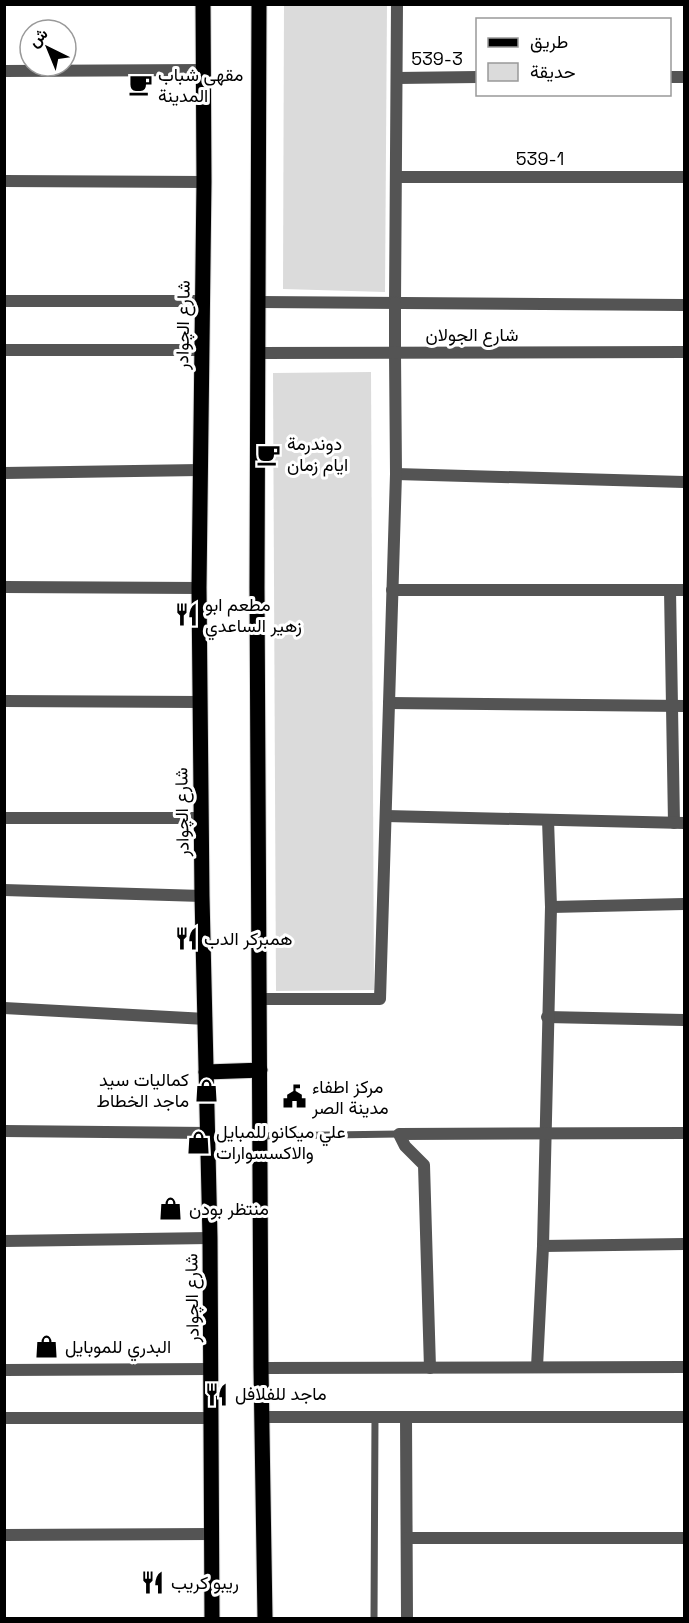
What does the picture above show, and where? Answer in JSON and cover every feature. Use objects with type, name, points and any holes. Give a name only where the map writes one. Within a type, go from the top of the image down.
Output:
[{"type":"main road","name":"شارع الچوادر","points":[[203,4],[204,182],[199,588],[202,896],[212,1369],[212,1618]]},
{"type":"main road","points":[[259,4],[257,599],[261,1368],[265,1618]]},
{"type":"main road","points":[[206,1072],[260,1070]]},
{"type":"street","points":[[260,999],[380,999],[396,474],[397,4]]},
{"type":"street","points":[[4,71],[203,70]]},
{"type":"street","name":"539-3","points":[[397,78],[476,77]]},
{"type":"street","name":"539-1","points":[[396,177],[684,177]]},
{"type":"street","points":[[4,181],[204,182]]},
{"type":"street","points":[[4,301],[202,301]]},
{"type":"street","name":"شارع الجولان","points":[[259,302],[684,305]]},
{"type":"street","points":[[4,350],[202,350]]},
{"type":"street","name":"شارع الجولان","points":[[259,352],[684,352]]},
{"type":"street","points":[[4,473],[201,470]]},
{"type":"street","points":[[396,474],[684,482]]},
{"type":"street","points":[[4,587],[199,588]]},
{"type":"street","points":[[392,590],[684,590]]},
{"type":"street","points":[[386,816],[679,823],[679,706],[670,590]]},
{"type":"street","points":[[4,701],[200,702]]},
{"type":"street","points":[[389,703],[679,706]]},
{"type":"street","points":[[4,818],[202,818]]},
{"type":"street","points":[[537,1367],[543,1246],[551,907],[548,820]]},
{"type":"street","points":[[4,890],[202,896]]},
{"type":"street","points":[[551,907],[684,904]]},
{"type":"street","points":[[4,1008],[206,1019]]},
{"type":"street","points":[[547,1017],[684,1020]]},
{"type":"street","points":[[4,1131],[207,1133]]},
{"type":"street","points":[[430,1368],[424,1165],[405,1146],[399,1134],[684,1133]]},
{"type":"street","points":[[4,1241],[210,1238]]},
{"type":"street","points":[[543,1246],[684,1244]]},
{"type":"street","points":[[261,1368],[684,1367]]},
{"type":"street","points":[[4,1370],[212,1369]]},
{"type":"street","points":[[263,1416],[684,1417]]},
{"type":"street","points":[[406,1417],[407,1618]]},
{"type":"street","points":[[4,1418],[212,1418]]},
{"type":"street","points":[[4,1535],[212,1534]]},
{"type":"street","points":[[407,1538],[684,1538]]},
{"type":"lane","points":[[260,1136],[399,1134]]},
{"type":"lane","points":[[374,1618],[375,1416]]},
{"type":"green space","points":[[284,5],[387,5],[385,292],[283,289]]},
{"type":"green space","points":[[371,372],[374,990],[276,991],[273,373]]},
{"type":"place","name":"مقهى شباب المدينة","points":[[140,85]]},
{"type":"place","name":"دوندرمة ايام زمان","points":[[269,454]]},
{"type":"place","name":"مطعم ابو زهير الساعدي","points":[[187,615]]},
{"type":"place","name":"همبركر الدب","points":[[186,939]]},
{"type":"place","name":"كماليات سيد ماجد الخطاط","points":[[207,1090]]},
{"type":"place","name":"مركز اطفاء مدينة الصر","points":[[294,1097]]},
{"type":"place","name":"علي ميكانو للمبايل والاكسسوارات","points":[[198,1142]]},
{"type":"place","name":"منتظر بودن","points":[[171,1209]]},
{"type":"place","name":"البدري للموبايل","points":[[47,1347]]},
{"type":"place","name":"ماجد للفلافل","points":[[217,1394]]},
{"type":"place","name":"ريبو كريب","points":[[153,1583]]}]
